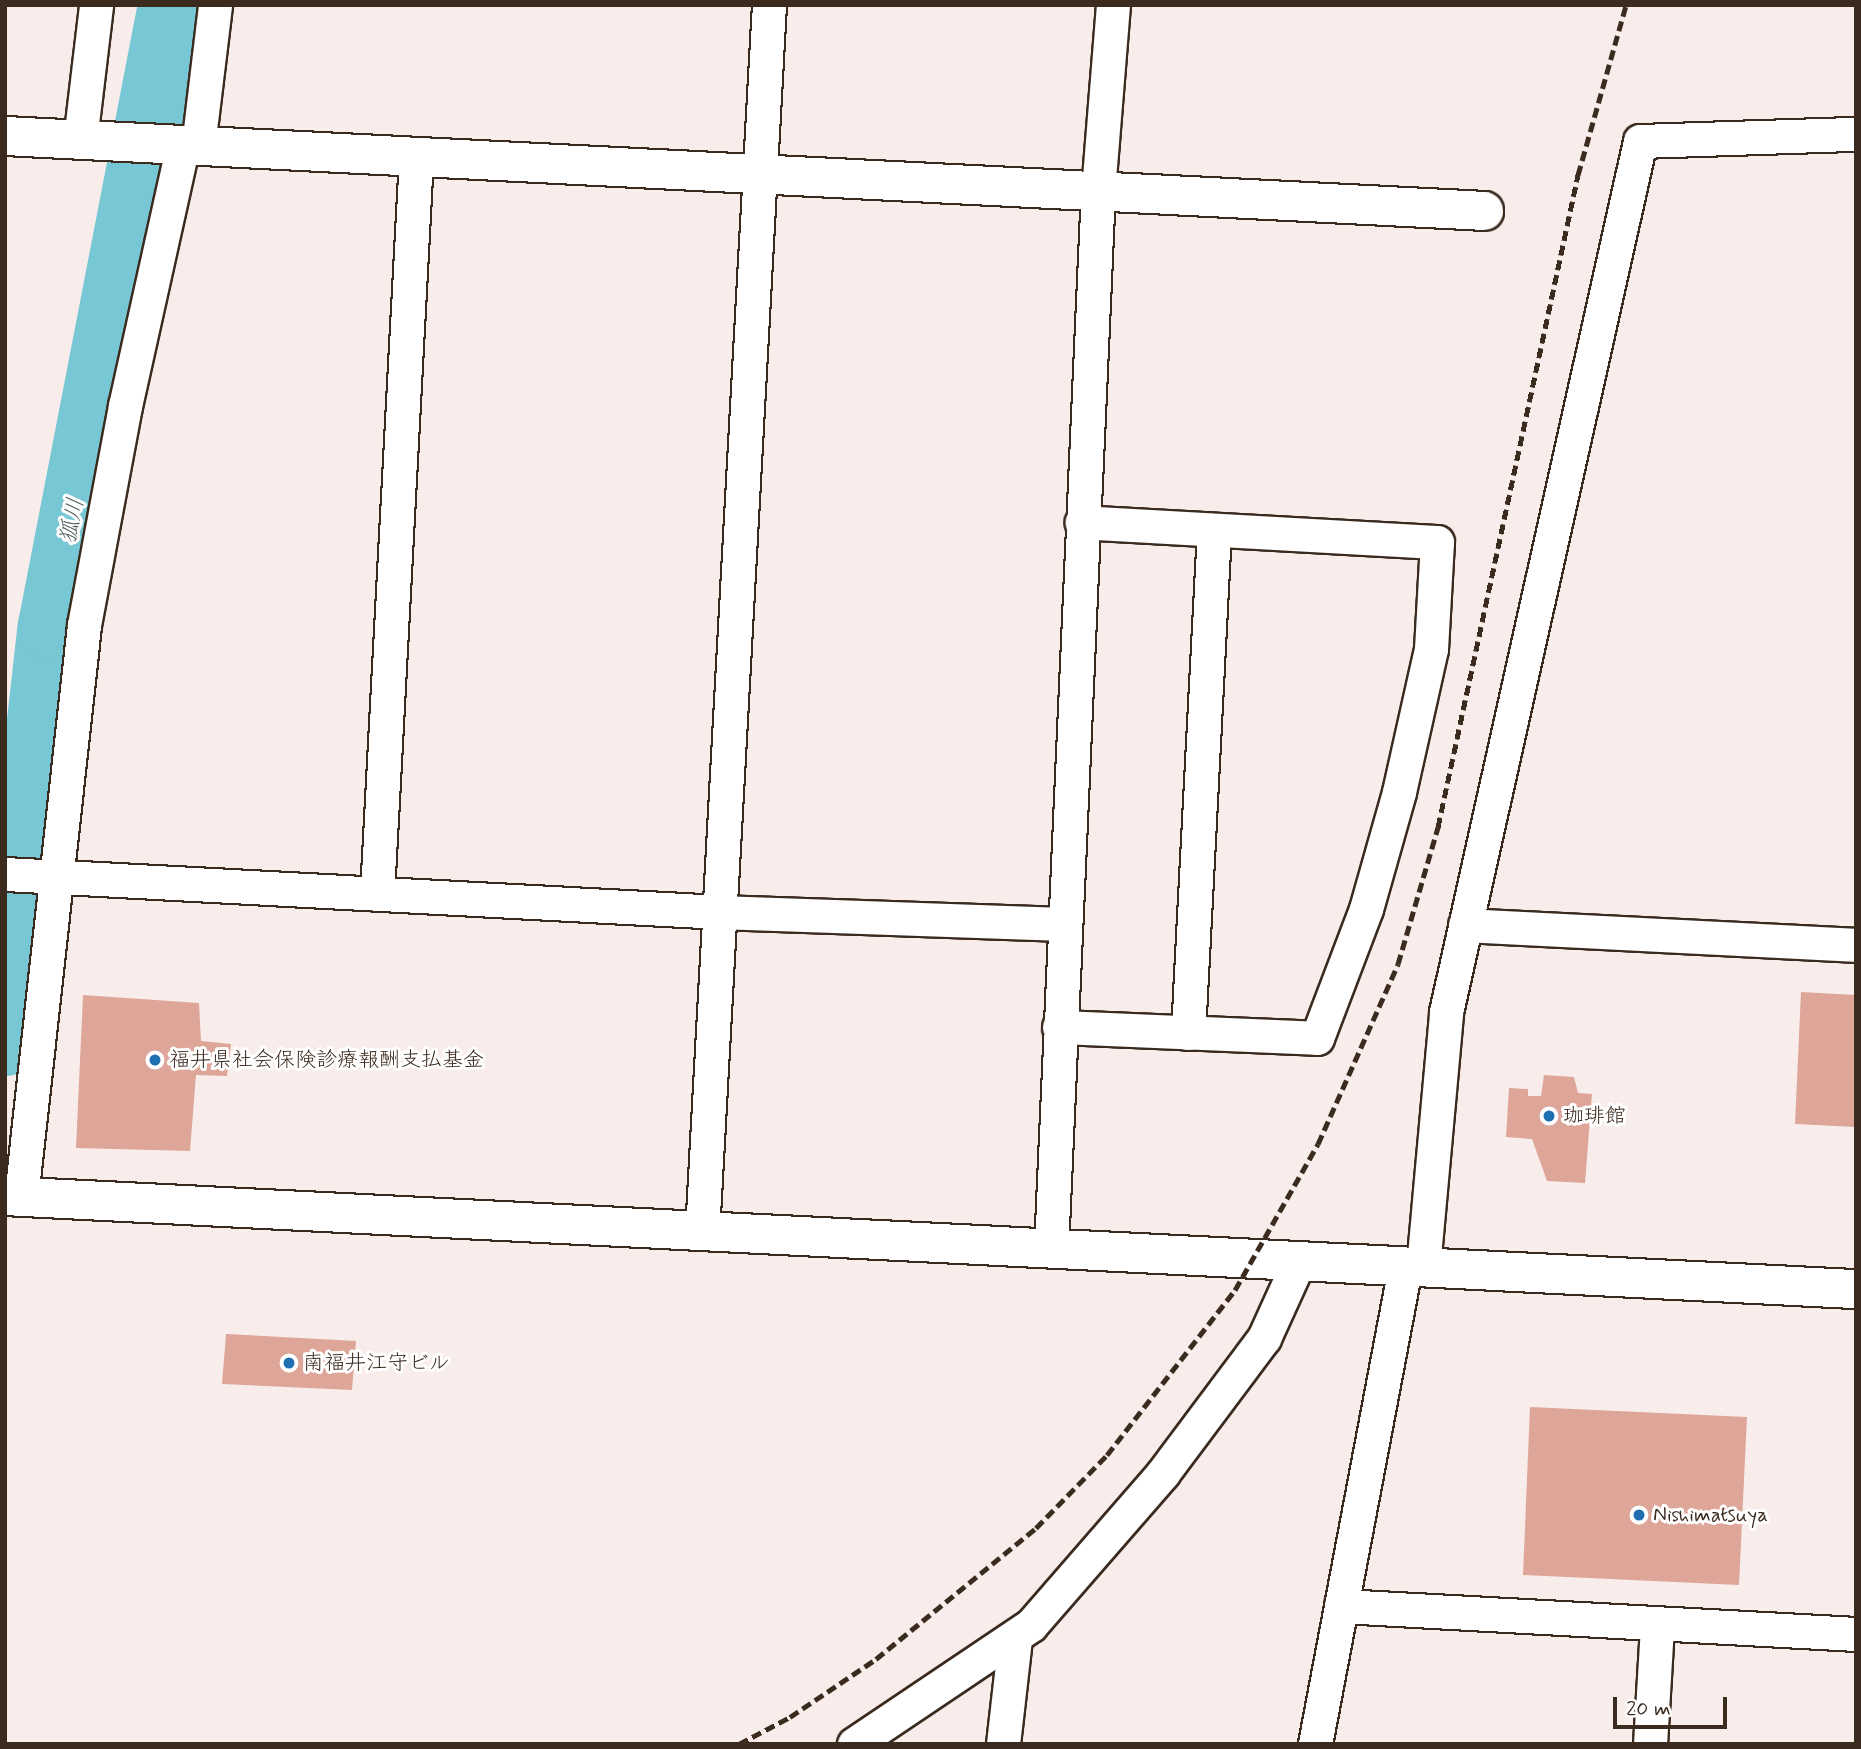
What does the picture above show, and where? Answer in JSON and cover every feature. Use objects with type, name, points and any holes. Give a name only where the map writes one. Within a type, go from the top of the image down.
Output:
[{"type":"street","points":[[80,140],[96,5]]},
{"type":"street","points":[[215,5],[166,144],[125,406],[84,625],[27,875],[13,1197],[1856,1289]]},
{"type":"street","points":[[702,1233],[769,5]]},
{"type":"street","points":[[1051,1249],[1062,924],[1098,191],[1113,5]]},
{"type":"street","points":[[1315,1744],[1341,1606],[1414,1267],[1446,1012],[1640,141],[1856,134]]},
{"type":"street","points":[[5,136],[1484,211]]},
{"type":"street","points":[[376,894],[416,157]]},
{"type":"street","points":[[1059,1027],[1317,1038],[1366,909],[1399,792],[1431,649],[1437,542],[1082,522]]},
{"type":"street","points":[[1188,1033],[1214,530]]},
{"type":"street","points":[[27,875],[720,912],[1062,924]]},
{"type":"street","points":[[1465,925],[1856,945]]},
{"type":"street","points":[[854,1744],[1015,1639],[1163,1473],[1264,1338],[1299,1261]]},
{"type":"street","points":[[1341,1606],[1856,1634]]},
{"type":"street","points":[[1650,1744],[1657,1625]]},
{"type":"street","points":[[1003,1744],[1015,1639]]},
{"type":"building","points":[[1801,992],[1856,995],[1856,1127],[1795,1124]]},
{"type":"building","name":"福井県社会保険診療報酬支払基金","points":[[83,995],[199,1003],[201,1041],[231,1044],[227,1076],[196,1075],[190,1151],[76,1148]]},
{"type":"building","name":"珈琲館","points":[[1544,1075],[1574,1077],[1578,1093],[1592,1094],[1585,1183],[1547,1181],[1532,1139],[1506,1137],[1509,1088],[1528,1089],[1528,1096],[1541,1096]]},
{"type":"building","name":"南福井江守ビル","points":[[226,1334],[356,1341],[352,1390],[222,1384]]},
{"type":"building","points":[[1530,1407],[1747,1417],[1739,1585],[1523,1575]]},
{"type":"waterway","name":"狐川","points":[[5,1042],[52,626],[172,5]]},
{"type":"railway","points":[[739,1744],[790,1717],[876,1659],[1036,1528],[1107,1455],[1235,1290],[1318,1144],[1398,964],[1438,827],[1578,175],[1626,5]]},
{"type":"place","name":"福井県社会保険診療報酬支払基金","points":[[155,1060]]},
{"type":"place","name":"珈琲館","points":[[1549,1116]]},
{"type":"place","name":"南福井江守ビル","points":[[289,1363]]},
{"type":"place","name":"Nishimatsuya","points":[[1639,1515]]}]
